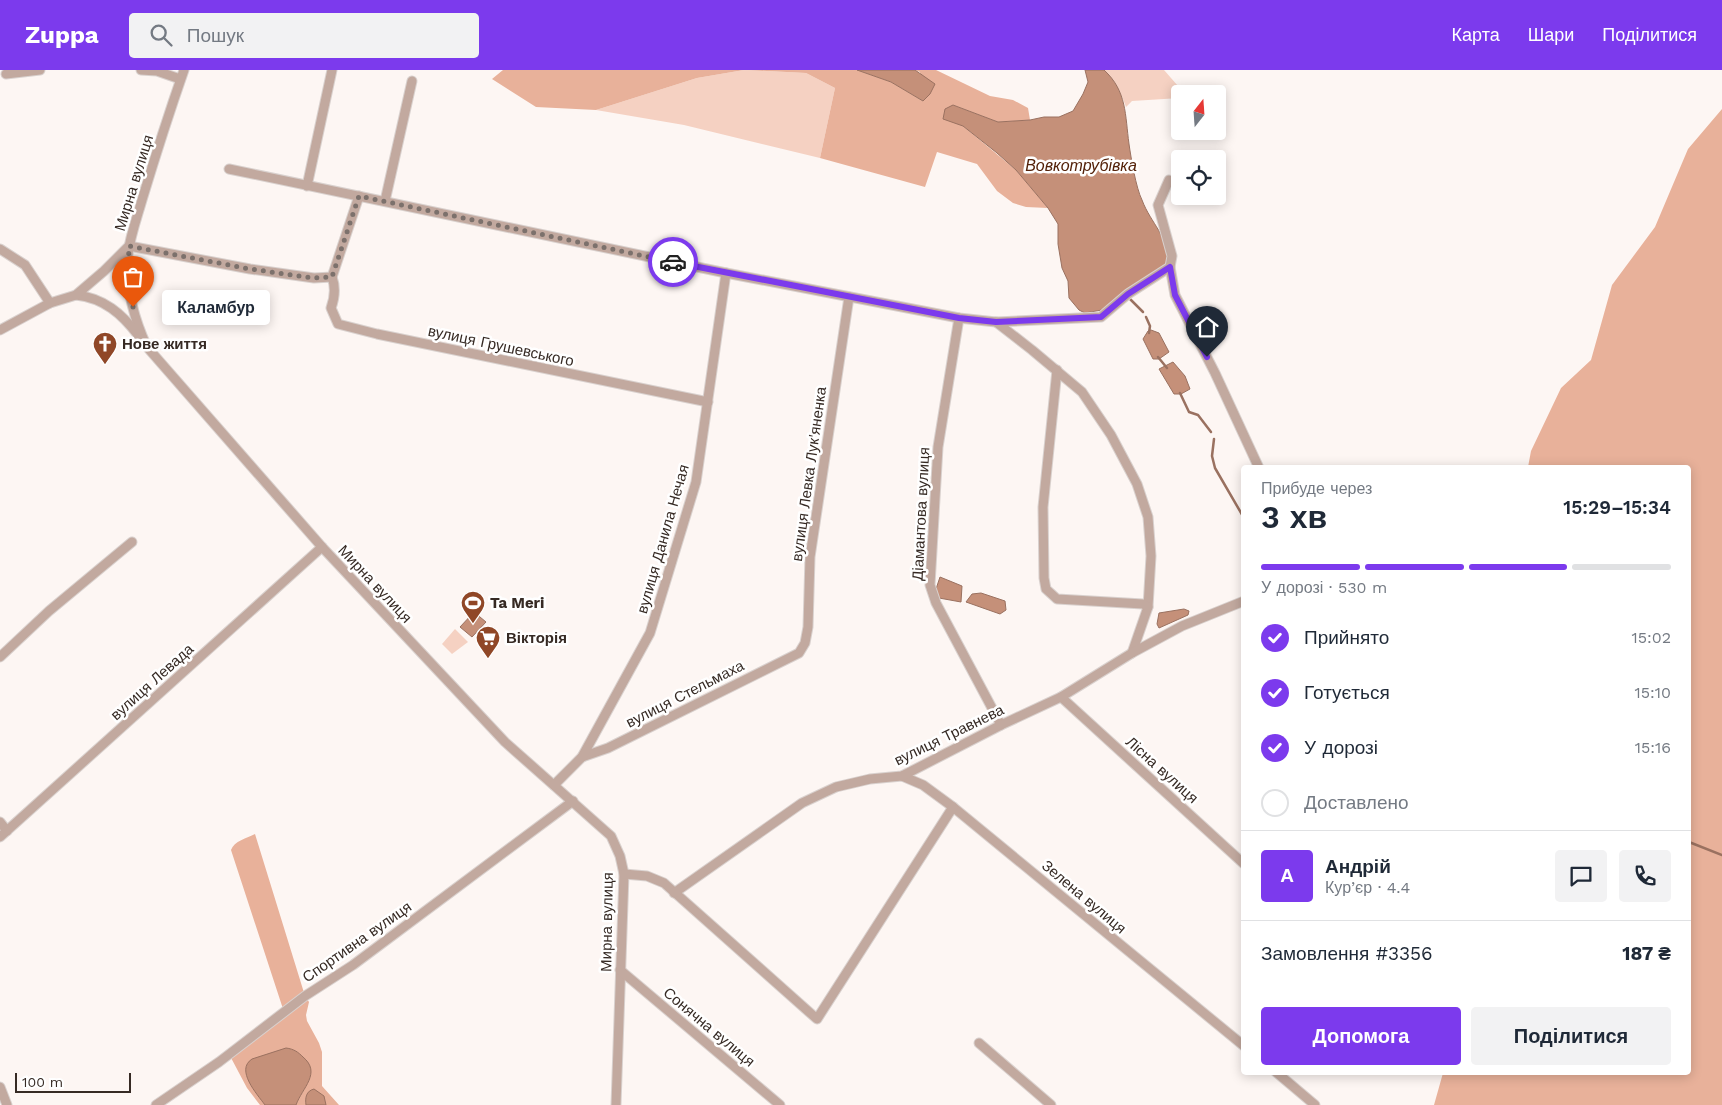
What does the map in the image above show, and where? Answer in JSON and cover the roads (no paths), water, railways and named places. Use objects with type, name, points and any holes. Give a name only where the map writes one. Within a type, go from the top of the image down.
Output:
[{"type":"street","points":[[6,74],[40,70]]},
{"type":"street","points":[[141,70],[157,71],[180,80]]},
{"type":"street","name":"Мирна вулиця","points":[[184,70],[158,147],[129,246],[127,265],[130,294],[137,323],[147,348],[322,547],[505,742],[611,836],[620,856],[624,874],[616,1105]]},
{"type":"street","points":[[307,186],[332,70]]},
{"type":"street","points":[[385,201],[412,81]]},
{"type":"street","points":[[229,169],[726,273],[959,318],[996,322],[1101,317],[1128,294],[1170,267]]},
{"type":"street","points":[[1169,180],[1158,205],[1172,256],[1170,267],[1175,295],[1215,373],[1258,465]]},
{"type":"street","name":"вулиця Грушевського","points":[[359,196],[332,277],[335,284],[335,296],[331,308],[338,324],[376,334],[708,402]]},
{"type":"street","points":[[0,330],[50,304],[76,295],[129,246],[250,269],[314,278],[332,277]]},
{"type":"street","points":[[0,248],[25,264],[50,304]]},
{"type":"street","name":"вулиця Данила Нечая","points":[[554,785],[582,757],[650,633],[696,482],[726,273]]},
{"type":"street","points":[[76,295],[95,298],[112,308],[126,319],[147,348]]},
{"type":"street","name":"вулиця Левка Лук'яненка","points":[[799,653],[805,643],[808,627],[810,557],[848,297]]},
{"type":"street","name":"Діамантова вулиця","points":[[959,318],[938,447],[930,584],[936,603],[1001,725]]},
{"type":"street","points":[[996,322],[1082,392],[1111,435],[1137,484],[1148,517],[1151,556],[1148,607],[1132,653]]},
{"type":"street","points":[[1057,370],[1044,507],[1044,578],[1046,589],[1057,599],[1143,604],[1148,607]]},
{"type":"street","points":[[0,658],[49,611],[132,542]]},
{"type":"street","name":"вулиця Левада","points":[[4,834],[322,547]]},
{"type":"street","name":"вулиця Травнева","points":[[674,893],[802,803],[836,787],[870,779],[902,776],[1001,725],[1061,697],[1132,653],[1182,626],[1241,602]]},
{"type":"street","name":"вулиця Стельмаха","points":[[582,757],[608,748],[799,653]]},
{"type":"street","name":"Лісна вулиця","points":[[1061,697],[1241,861]]},
{"type":"street","name":"Зелена вулиця","points":[[902,776],[923,785],[953,807],[1241,1044]]},
{"type":"street","name":"Спортивна вулиця","points":[[156,1105],[219,1062],[306,996],[353,965],[573,801]]},
{"type":"street","points":[[624,874],[647,876],[664,883],[817,1019],[953,807]]},
{"type":"street","points":[[0,822],[4,834]]},
{"type":"street","name":"Сонячна вулиця","points":[[620,970],[780,1105]]},
{"type":"street","points":[[979,1043],[1051,1105]]},
{"type":"street","points":[[1280,1075],[1315,1105]]},
{"type":"street","points":[[0,1087],[7,1105]]},
{"type":"water","points":[[857,70],[915,70],[935,84],[930,94],[923,101],[891,82]]},
{"type":"water","name":"Вовкотрубівка","points":[[1085,70],[1104,70],[1112,78],[1121,95],[1138,188],[1165,245],[1167,263],[1159,271],[1125,291],[1102,310],[1085,313],[1079,310],[1069,298],[1068,281],[1062,268],[1058,244],[1058,224],[1048,208],[1016,170],[997,153],[963,126],[943,119],[945,109],[953,105],[998,122],[1059,117],[1073,111],[1083,94],[1088,82]]},
{"type":"water","points":[[1151,330],[1159,333],[1169,352],[1159,359],[1153,359],[1143,339],[1148,331]]},
{"type":"water","points":[[1173,362],[1185,376],[1190,389],[1181,394],[1174,394],[1159,369]]},
{"type":"water","points":[[940,577],[962,586],[961,602],[939,598],[935,592]]},
{"type":"water","points":[[981,593],[1005,601],[1006,610],[1000,614],[966,602],[972,594]]},
{"type":"water","points":[[1184,609],[1189,611],[1188,615],[1159,628],[1157,624],[1159,613]]},
{"type":"water","name":"Ta Meri","points":[[474,612],[486,622],[472,637],[460,627]]},
{"type":"water","points":[[286,1048],[298,1052],[308,1063],[311,1069],[309,1081],[296,1105],[265,1105],[249,1082],[246,1069],[247,1064],[252,1059]]},
{"type":"water","points":[[314,1089],[324,1096],[326,1105],[306,1105],[309,1091]]},
{"type":"waterway","points":[[1130,299],[1143,312]]},
{"type":"waterway","points":[[1146,317],[1150,326],[1149,333]]},
{"type":"waterway","points":[[1158,357],[1167,368]]},
{"type":"waterway","points":[[1180,393],[1189,412],[1198,415],[1211,432]]},
{"type":"waterway","points":[[1214,439],[1212,456],[1215,468],[1241,513]]},
{"type":"waterway","points":[[1691,843],[1722,855]]},
{"type":"place","name":"Каламбур","points":[[133,307]]},
{"type":"place","name":"Нове життя","points":[[105,365]]},
{"type":"place","name":"Ta Meri","points":[[473,624]]},
{"type":"place","name":"Вікторія","points":[[488,659]]}]
